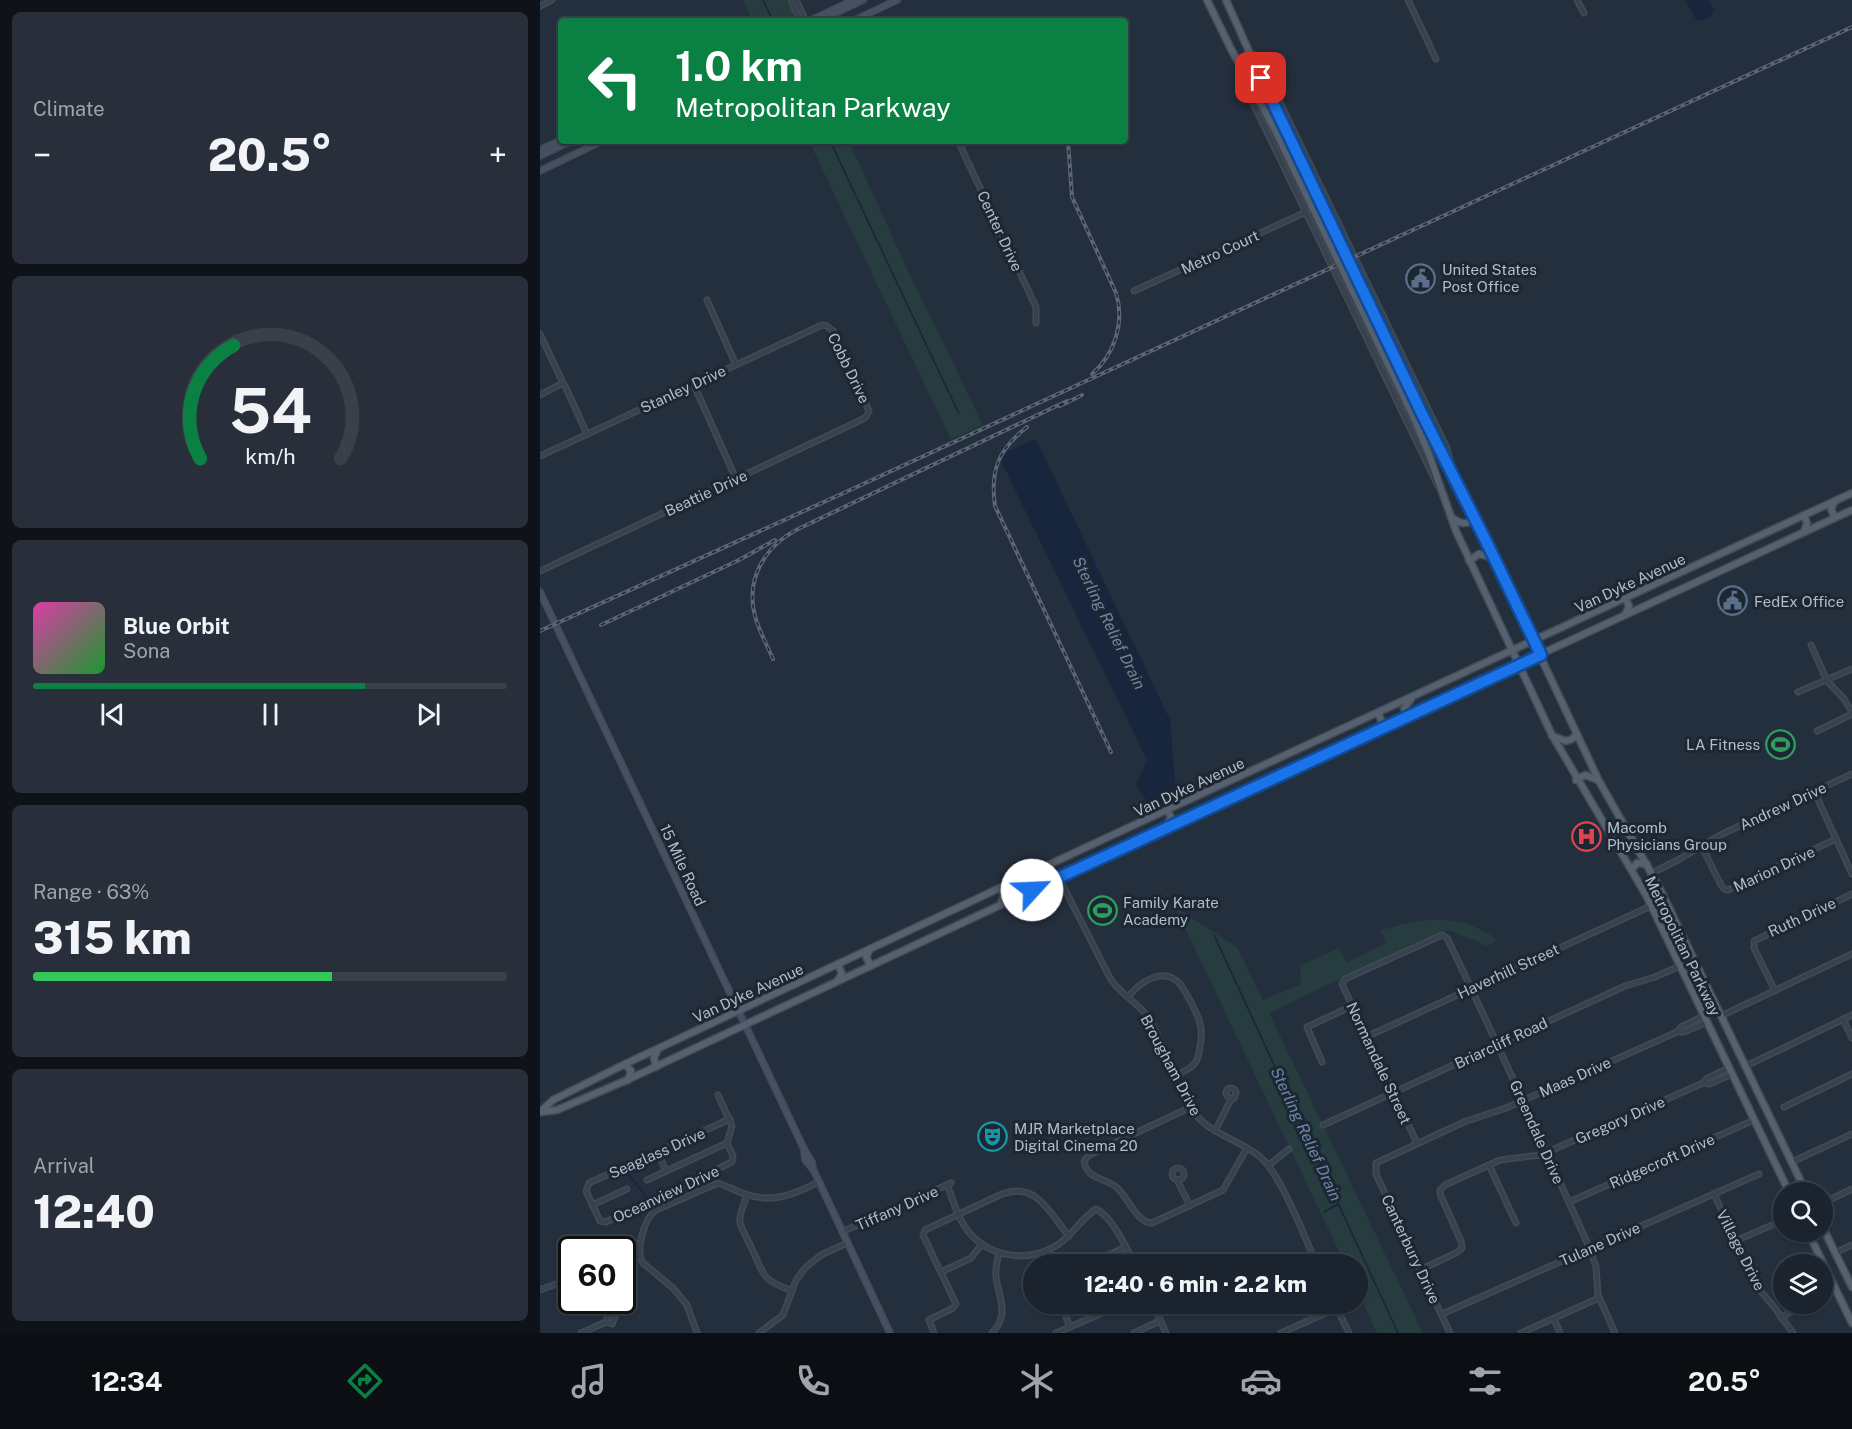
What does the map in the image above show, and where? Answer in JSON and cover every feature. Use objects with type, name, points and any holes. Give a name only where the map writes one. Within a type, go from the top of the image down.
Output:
[{"type":"main road","points":[[814,18],[854,0]]},
{"type":"main road","points":[[825,18],[863,0]]},
{"type":"main road","points":[[866,18],[897,0]]},
{"type":"main road","name":"Metropolitan Parkway","points":[[1207,0],[1234,56],[1274,128],[1414,418],[1450,517],[1469,561],[1552,735],[1576,780],[1632,869],[1784,1182]]},
{"type":"main road","name":"Metropolitan Parkway","points":[[1226,0],[1282,125],[1541,655],[1628,843],[1652,873],[1800,1182]]},
{"type":"main road","points":[[540,150],[558,141]]},
{"type":"main road","points":[[540,156],[565,144]]},
{"type":"main road","points":[[540,171],[596,144]]},
{"type":"main road","name":"Van Dyke Avenue","points":[[540,1112],[553,1100],[658,1048],[1852,493]]},
{"type":"main road","points":[[1835,500],[1831,509],[1835,518]]},
{"type":"main road","name":"Van Dyke Avenue","points":[[540,1112],[557,1110],[656,1067],[1059,877],[1852,510]]},
{"type":"main road","points":[[1803,532],[1807,524],[1804,515]]},
{"type":"main road","points":[[1450,517],[1466,524],[1474,517]]},
{"type":"main road","points":[[1469,561],[1479,554],[1495,561]]},
{"type":"main road","points":[[1701,580],[1697,570],[1704,561]]},
{"type":"main road","name":"15 Mile Road","points":[[540,592],[804,1149],[811,1159],[813,1169],[890,1333]]},
{"type":"main road","points":[[1624,616],[1629,606],[1625,598]]},
{"type":"main road","points":[[1408,716],[1404,708],[1413,697]]},
{"type":"main road","points":[[1376,731],[1382,722],[1378,713]]},
{"type":"main road","points":[[1552,735],[1566,741],[1578,734]]},
{"type":"main road","points":[[1310,761],[1307,751],[1314,742]]},
{"type":"main road","points":[[1576,780],[1588,775],[1599,781]]},
{"type":"main road","points":[[1205,810],[1201,801],[1207,791]]},
{"type":"main road","points":[[1165,828],[1171,817],[1167,810]]},
{"type":"main road","points":[[1615,842],[1628,843]]},
{"type":"main road","points":[[1632,869],[1637,863],[1647,864]]},
{"type":"main road","points":[[1038,870],[1033,881],[1038,888]]},
{"type":"main road","points":[[1000,888],[1004,895],[1000,905]]},
{"type":"main road","points":[[871,949],[866,957],[871,966]]},
{"type":"main road","points":[[837,981],[842,974],[838,964]]},
{"type":"main road","points":[[1693,992],[1700,987],[1709,990]]},
{"type":"main road","points":[[656,1067],[654,1058],[658,1048]]},
{"type":"main road","points":[[625,1064],[631,1071],[627,1080]]},
{"type":"main road","points":[[565,1094],[562,1099],[565,1106]]},
{"type":"main road","points":[[1813,1242],[1852,1323]]},
{"type":"main road","points":[[1830,1242],[1852,1287]]},
{"type":"main road","points":[[1843,1305],[1852,1308]]},
{"type":"street","points":[[540,6],[552,0]]},
{"type":"street","points":[[791,0],[799,18]]},
{"type":"street","points":[[796,0],[805,18]]},
{"type":"street","points":[[1408,0],[1436,59]]},
{"type":"street","points":[[1577,0],[1584,14]]},
{"type":"street","points":[[1247,45],[1267,76],[1447,448],[1453,475]]},
{"type":"street","points":[[1234,56],[1252,101],[1444,499]]},
{"type":"street","name":"Center Drive","points":[[959,144],[1036,307],[1036,323]]},
{"type":"street","name":"Metro Court","points":[[1134,291],[1306,213]]},
{"type":"street","points":[[1325,253],[1332,254],[1344,248],[1348,242]]},
{"type":"street","points":[[1339,281],[1342,276],[1355,270],[1362,271]]},
{"type":"street","points":[[707,300],[736,364]]},
{"type":"street","name":"Stanley Drive","points":[[540,456],[815,328],[827,326]]},
{"type":"street","name":"Cobb Drive","points":[[827,326],[834,332],[869,412]]},
{"type":"street","points":[[540,334],[588,435]]},
{"type":"street","points":[[540,395],[564,385]]},
{"type":"street","points":[[694,385],[736,479]]},
{"type":"street","name":"Beattie Drive","points":[[540,570],[860,421],[869,412]]},
{"type":"street","points":[[1810,645],[1827,680],[1844,699],[1852,713],[1817,731]]},
{"type":"street","points":[[1798,693],[1852,669]]},
{"type":"street","name":"Andrew Drive","points":[[1652,873],[1682,858],[1701,845],[1852,774]]},
{"type":"street","points":[[1814,791],[1852,874]]},
{"type":"street","name":"Marion Drive","points":[[1701,845],[1722,887],[1728,890],[1836,839]]},
{"type":"street","name":"Brougham Drive","points":[[1059,877],[1106,971],[1117,988],[1148,1017],[1191,1107],[1201,1120],[1215,1131],[1247,1148],[1269,1165],[1312,1254]]},
{"type":"street","name":"Ruth Drive","points":[[1775,991],[1753,943],[1759,937],[1852,894]]},
{"type":"street","name":"Haverhill Street","points":[[1366,1037],[1651,906]]},
{"type":"street","name":"Greendale Drive","points":[[1444,935],[1524,1100],[1590,1249],[1596,1267],[1599,1298],[1615,1333]]},
{"type":"street","name":"Normandale Street","points":[[1417,1143],[1342,982],[1444,935]]},
{"type":"street","points":[[1721,1016],[1852,954]]},
{"type":"street","name":"Briarcliff Road","points":[[1323,1125],[1625,986],[1680,966]]},
{"type":"street","points":[[1128,997],[1142,984],[1160,976],[1176,980],[1184,989],[1200,1021],[1202,1036],[1196,1063],[1175,1075]]},
{"type":"street","points":[[1322,1062],[1307,1027],[1352,1006]]},
{"type":"street","points":[[1745,1066],[1852,1015]]},
{"type":"street","name":"Maas Drive","points":[[1375,1165],[1379,1161],[1472,1118],[1501,1110],[1677,1032],[1681,1027],[1705,1019]]},
{"type":"street","points":[[1843,1019],[1852,1038]]},
{"type":"street","name":"Gregory Drive","points":[[1420,1270],[1462,1248],[1441,1197],[1441,1188],[1505,1158],[1530,1157],[1547,1152],[1703,1083],[1706,1078],[1730,1071]]},
{"type":"street","points":[[1784,1107],[1852,1074]]},
{"type":"street","points":[[718,1095],[730,1119]]},
{"type":"street","points":[[1215,1131],[1231,1098]]},
{"type":"street","points":[[1191,1107],[1092,1153],[1084,1161],[1090,1174],[1118,1188],[1146,1223],[1152,1223],[1223,1190],[1247,1148]]},
{"type":"street","name":"Oceanview Drive","points":[[586,1188],[601,1221],[606,1222],[730,1164],[733,1156],[727,1143],[732,1130],[730,1119]]},
{"type":"street","name":"Seaglass Drive","points":[[586,1188],[589,1184],[730,1119]]},
{"type":"street","name":"Ridgecroft Drive","points":[[1569,1202],[1754,1120]]},
{"type":"street","points":[[1792,1162],[1852,1134]]},
{"type":"street","points":[[647,1180],[727,1143]]},
{"type":"street","points":[[1269,1165],[1289,1149]]},
{"type":"street","points":[[658,1153],[666,1171]]},
{"type":"street","name":"Canterbury Drive","points":[[1375,1165],[1376,1174],[1450,1333]]},
{"type":"street","points":[[1489,1165],[1516,1223]]},
{"type":"street","name":"Tulane Drive","points":[[1442,1314],[1759,1174]]},
{"type":"street","points":[[1179,1181],[1190,1206]]},
{"type":"street","points":[[697,1333],[687,1305],[673,1288],[640,1259],[640,1244],[649,1218],[656,1210],[715,1184],[760,1198],[784,1197],[819,1182]]},
{"type":"street","name":"Tiffany Drive","points":[[842,1232],[949,1184],[958,1214]]},
{"type":"street","points":[[592,1205],[627,1189]]},
{"type":"street","points":[[1833,1198],[1852,1189]]},
{"type":"street","points":[[934,1333],[929,1320],[956,1305],[923,1232],[1010,1190],[1028,1192],[1040,1200],[1069,1236]]},
{"type":"street","name":"Village Drive","points":[[1714,1194],[1757,1287],[1793,1333]]},
{"type":"street","points":[[747,1195],[740,1217],[740,1227],[759,1268],[764,1277],[792,1292]]},
{"type":"street","points":[[958,1214],[967,1230],[982,1244],[999,1253],[1018,1256],[1043,1252],[1058,1245],[1096,1209],[1103,1214],[1129,1254]]},
{"type":"street","points":[[1735,1241],[1773,1225]]},
{"type":"street","points":[[759,1333],[783,1315],[800,1273],[813,1260],[847,1243]]},
{"type":"street","points":[[941,1272],[971,1258],[982,1244]]},
{"type":"street","points":[[1835,1253],[1852,1245]]},
{"type":"street","points":[[1110,1254],[1126,1247]]},
{"type":"street","points":[[992,1333],[1000,1322],[1003,1310],[996,1276],[999,1253]]},
{"type":"street","points":[[540,1290],[558,1283]]},
{"type":"street","points":[[1521,1333],[1599,1298]]},
{"type":"street","points":[[1065,1314],[1070,1327]]},
{"type":"street","points":[[1056,1333],[1100,1314]]},
{"type":"street","points":[[1158,1314],[1166,1333]]},
{"type":"street","points":[[1281,1333],[1320,1314]]},
{"type":"street","points":[[1340,1314],[1349,1333]]},
{"type":"street","points":[[1781,1318],[1787,1314]]},
{"type":"street","points":[[1554,1319],[1560,1333]]},
{"type":"street","points":[[1134,1333],[1161,1321]]},
{"type":"street","points":[[581,1333],[606,1322]]},
{"type":"green space","points":[[743,0],[787,0],[795,18],[752,18]]},
{"type":"green space","points":[[810,144],[850,144],[902,258],[983,425],[951,440]]},
{"type":"green space","name":"Sterling Relief Drain","points":[[1175,907],[1237,947],[1263,1000],[1301,984],[1300,966],[1339,948],[1347,963],[1386,943],[1381,930],[1417,921],[1453,921],[1477,928],[1496,941],[1485,946],[1450,930],[1421,940],[1269,1013],[1423,1333],[1377,1333],[1368,1313],[1368,1254],[1340,1254]]},
{"type":"water","points":[[1685,0],[1709,0],[1714,10],[1709,18],[1697,21]]},
{"type":"water","points":[[1036,439],[1170,720],[1176,796],[1151,807],[1136,785],[1147,760],[1001,461],[1004,453]]},
{"type":"waterway","name":"Sterling Relief Drain","points":[[763,0],[772,18]]},
{"type":"waterway","name":"Sterling Relief Drain","points":[[831,144],[959,414]]},
{"type":"waterway","name":"Sterling Relief Drain","points":[[1214,935],[1398,1333]]},
{"type":"waterway","points":[[626,1171],[648,1199]]},
{"type":"waterway","points":[[1324,1212],[1338,1204]]},
{"type":"railway","points":[[540,631],[1852,27]]},
{"type":"railway","points":[[1068,144],[1072,197],[1116,293],[1118,304],[1116,337],[1107,357],[1092,374]]},
{"type":"railway","points":[[1060,406],[1082,395]]},
{"type":"railway","points":[[773,659],[755,616],[753,589],[760,565],[767,554],[786,536],[1067,401]]},
{"type":"railway","points":[[1027,427],[1009,444],[998,462],[994,482],[995,506],[1111,752]]},
{"type":"railway","points":[[601,625],[739,560],[775,540]]},
{"type":"place","name":"United States Post Office","points":[[1421,278]]},
{"type":"place","name":"FedEx Office","points":[[1733,601]]},
{"type":"place","name":"LA Fitness","points":[[1781,744]]},
{"type":"place","name":"Macomb Physicians Group","points":[[1586,836]]},
{"type":"place","name":"Family Karate Academy","points":[[1102,911]]},
{"type":"place","name":"MJR Marketplace Digital Cinema 20","points":[[993,1137]]},
{"type":"route","points":[[1032,890],[1541,655],[1422,414],[1261,78]]}]
